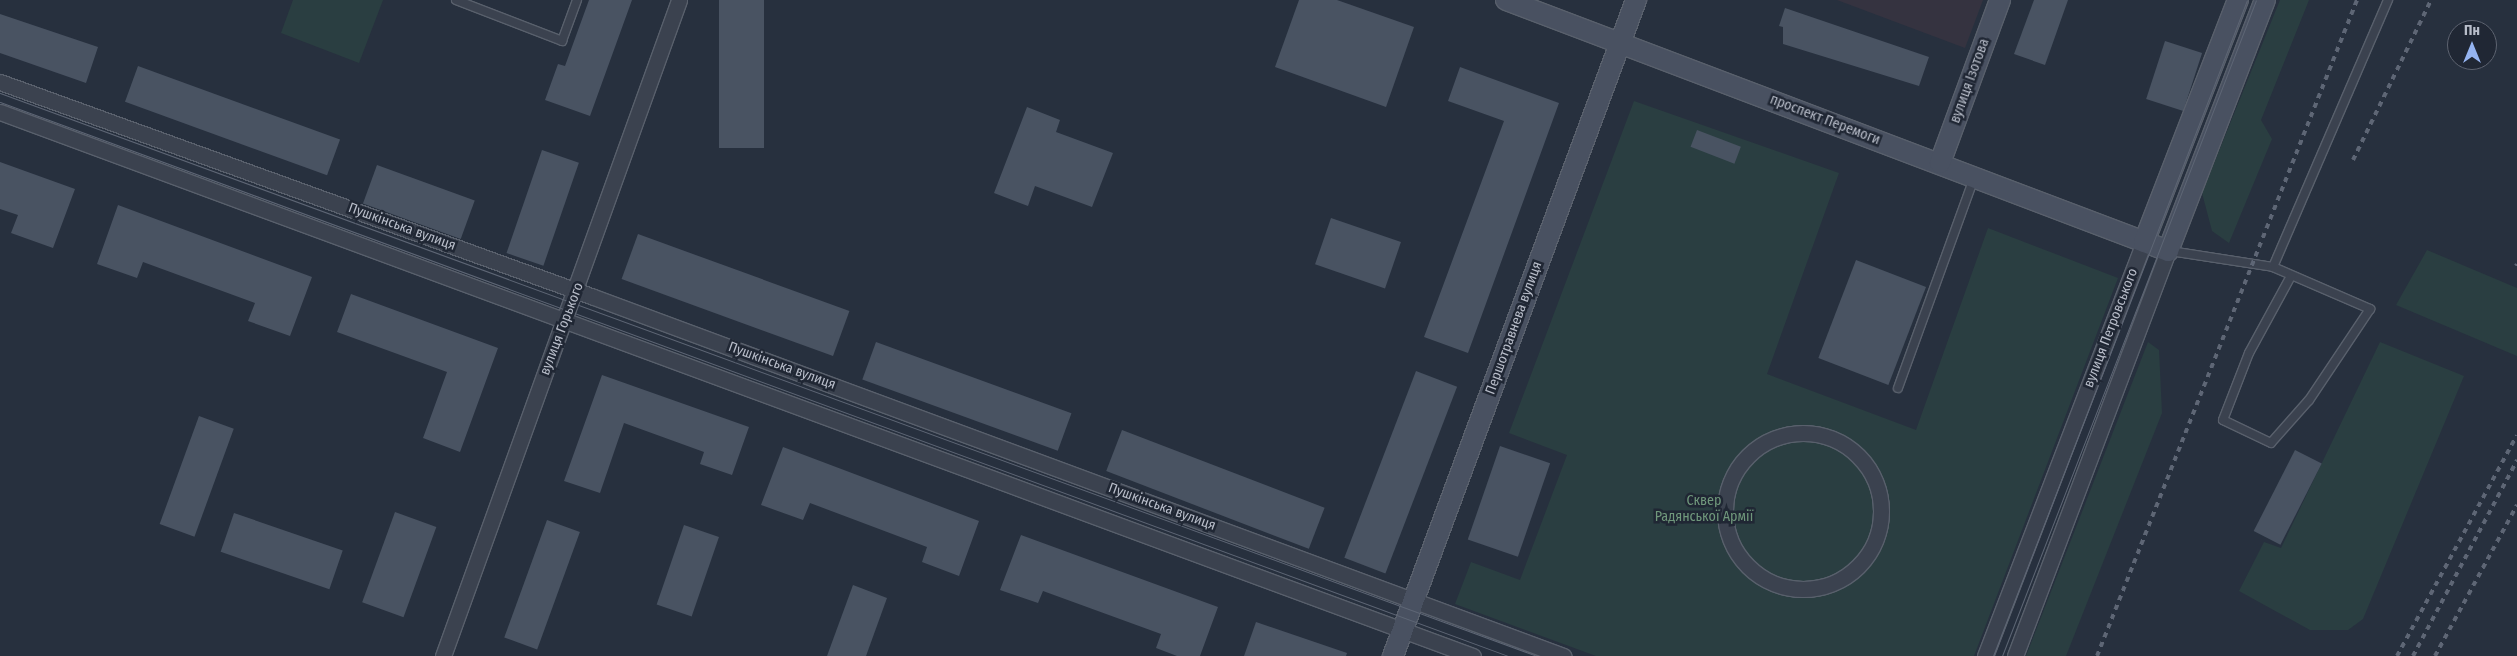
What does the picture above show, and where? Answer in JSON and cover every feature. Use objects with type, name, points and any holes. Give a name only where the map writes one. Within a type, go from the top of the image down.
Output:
[{"type":"main road","name":"проспект Перемоги","points":[[1506,0],[2168,251]]},
{"type":"main road","name":"Першотравнева вулиця","points":[[1393,656],[1412,600],[1636,0]]},
{"type":"main road","name":"вулиця Ізотова","points":[[1940,163],[2000,0]]},
{"type":"main road","name":"вулиця Петровського","points":[[2144,242],[2238,0]]},
{"type":"main road","name":"вулиця Петровського","points":[[2168,251],[2265,0]]},
{"type":"street","name":"вулиця Горького","points":[[442,656],[565,317],[577,290],[679,0]]},
{"type":"street","name":"Пушкінська вулиця","points":[[0,82],[577,290],[1562,656]]},
{"type":"street","points":[[0,112],[565,317],[1473,656]]},
{"type":"street","name":"вулиця Петровського","points":[[1985,656],[2144,242]]},
{"type":"street","name":"вулиця Петровського","points":[[2015,656],[2168,251]]},
{"type":"street","points":[[1806,433],[1842,443],[1857,454],[1876,484],[1881,509],[1878,535],[1860,565],[1831,584],[1813,588],[1776,584],[1745,563],[1727,531],[1727,492],[1734,474],[1745,458],[1773,438],[1806,433]]},
{"type":"lane","points":[[456,0],[562,40],[577,0]]},
{"type":"lane","points":[[2273,267],[2388,0]]},
{"type":"lane","points":[[1898,388],[1974,176]]},
{"type":"lane","points":[[2168,251],[2273,267],[2370,309],[2309,400],[2271,442],[2223,420],[2249,353],[2291,276]]},
{"type":"shaded area","points":[[1837,0],[1983,0],[1965,48]]},
{"type":"green space","points":[[293,0],[383,0],[359,63],[281,33]]},
{"type":"green space","points":[[2280,0],[2309,0],[2261,120],[2272,139],[2229,243],[2212,231],[2202,193]]},
{"type":"green space","name":"Сквер Радянської Армії","points":[[1634,101],[1839,173],[1767,374],[1916,430],[1988,228],[2118,278],[1974,656],[1596,656],[1455,604],[1471,562],[1520,580],[1567,455],[1509,433]]},
{"type":"green space","points":[[2427,250],[2517,288],[2517,356],[2396,305]]},
{"type":"green space","points":[[2148,342],[2159,350],[2162,413],[2066,656],[2026,656]]},
{"type":"green space","points":[[2380,342],[2464,376],[2363,619],[2348,630],[2310,630],[2239,591],[2264,542],[2281,548]]},
{"type":"building","points":[[589,0],[632,0],[590,116],[545,100],[558,64],[565,66]]},
{"type":"building","points":[[719,0],[764,0],[764,148],[719,148]]},
{"type":"building","points":[[1299,0],[1337,0],[1414,27],[1386,107],[1275,67]]},
{"type":"building","points":[[2034,0],[2068,0],[2045,65],[2014,54]]},
{"type":"building","points":[[1785,8],[1929,57],[1919,86],[1783,44],[1783,27],[1779,26]]},
{"type":"building","points":[[0,14],[98,47],[86,83],[0,53]]},
{"type":"building","points":[[2165,41],[2202,53],[2183,111],[2146,99]]},
{"type":"building","points":[[138,66],[340,140],[327,175],[125,102]]},
{"type":"building","points":[[1460,67],[1559,103],[1468,353],[1424,337],[1504,121],[1448,101]]},
{"type":"building","points":[[1027,107],[1060,120],[1056,132],[1113,153],[1092,207],[1035,186],[1028,206],[994,193]]},
{"type":"building","points":[[1697,130],[1741,147],[1734,164],[1691,147]]},
{"type":"building","points":[[542,150],[579,163],[543,266],[507,253]]},
{"type":"building","points":[[0,162],[75,189],[53,248],[11,233],[18,215],[0,209]]},
{"type":"building","points":[[377,165],[475,201],[461,239],[363,204]]},
{"type":"building","points":[[118,205],[312,277],[290,336],[248,321],[255,303],[143,262],[137,278],[97,264]]},
{"type":"building","points":[[1331,218],[1401,242],[1385,288],[1315,264]]},
{"type":"building","points":[[638,234],[849,311],[833,356],[622,279]]},
{"type":"building","points":[[1856,260],[1926,287],[1888,385],[1818,358]]},
{"type":"building","points":[[351,294],[498,348],[460,452],[423,438],[447,372],[337,332]]},
{"type":"building","points":[[876,342],[1071,413],[1058,451],[862,380]]},
{"type":"building","points":[[1416,371],[1457,387],[1385,573],[1344,558]]},
{"type":"building","points":[[602,375],[749,427],[732,475],[700,464],[704,452],[624,423],[600,493],[564,481]]},
{"type":"building","points":[[199,416],[234,429],[194,537],[160,524]]},
{"type":"building","points":[[1122,430],[1325,508],[1309,549],[1106,471]]},
{"type":"building","points":[[1500,446],[1550,463],[1518,557],[1468,540]]},
{"type":"building","points":[[783,447],[979,521],[959,576],[922,562],[927,547],[810,503],[803,520],[761,505]]},
{"type":"building","points":[[2295,450],[2322,464],[2280,545],[2254,531]]},
{"type":"building","points":[[395,512],[436,527],[404,617],[362,602]]},
{"type":"building","points":[[234,513],[343,550],[329,589],[221,552]]},
{"type":"building","points":[[547,520],[580,532],[537,649],[504,637]]},
{"type":"building","points":[[684,525],[719,537],[692,616],[657,604]]},
{"type":"building","points":[[1021,535],[1218,607],[1200,656],[1177,656],[1156,648],[1161,634],[1043,591],[1038,603],[1000,590]]},
{"type":"building","points":[[853,585],[887,598],[866,656],[827,656]]},
{"type":"building","points":[[1256,622],[1347,653],[1346,656],[1244,656]]},
{"type":"tram line","points":[[1993,656],[2247,0]]},
{"type":"tram line","points":[[2002,656],[2256,0]]},
{"type":"tram line","points":[[0,93],[1537,656]]},
{"type":"tram line","points":[[0,102],[1508,656]]},
{"type":"railway","points":[[2097,656],[2357,0]]},
{"type":"railway","points":[[2353,160],[2431,0]]},
{"type":"railway","points":[[2397,656],[2517,435]]},
{"type":"railway","points":[[2413,656],[2517,460]]},
{"type":"railway","points":[[2435,656],[2517,505]]}]
